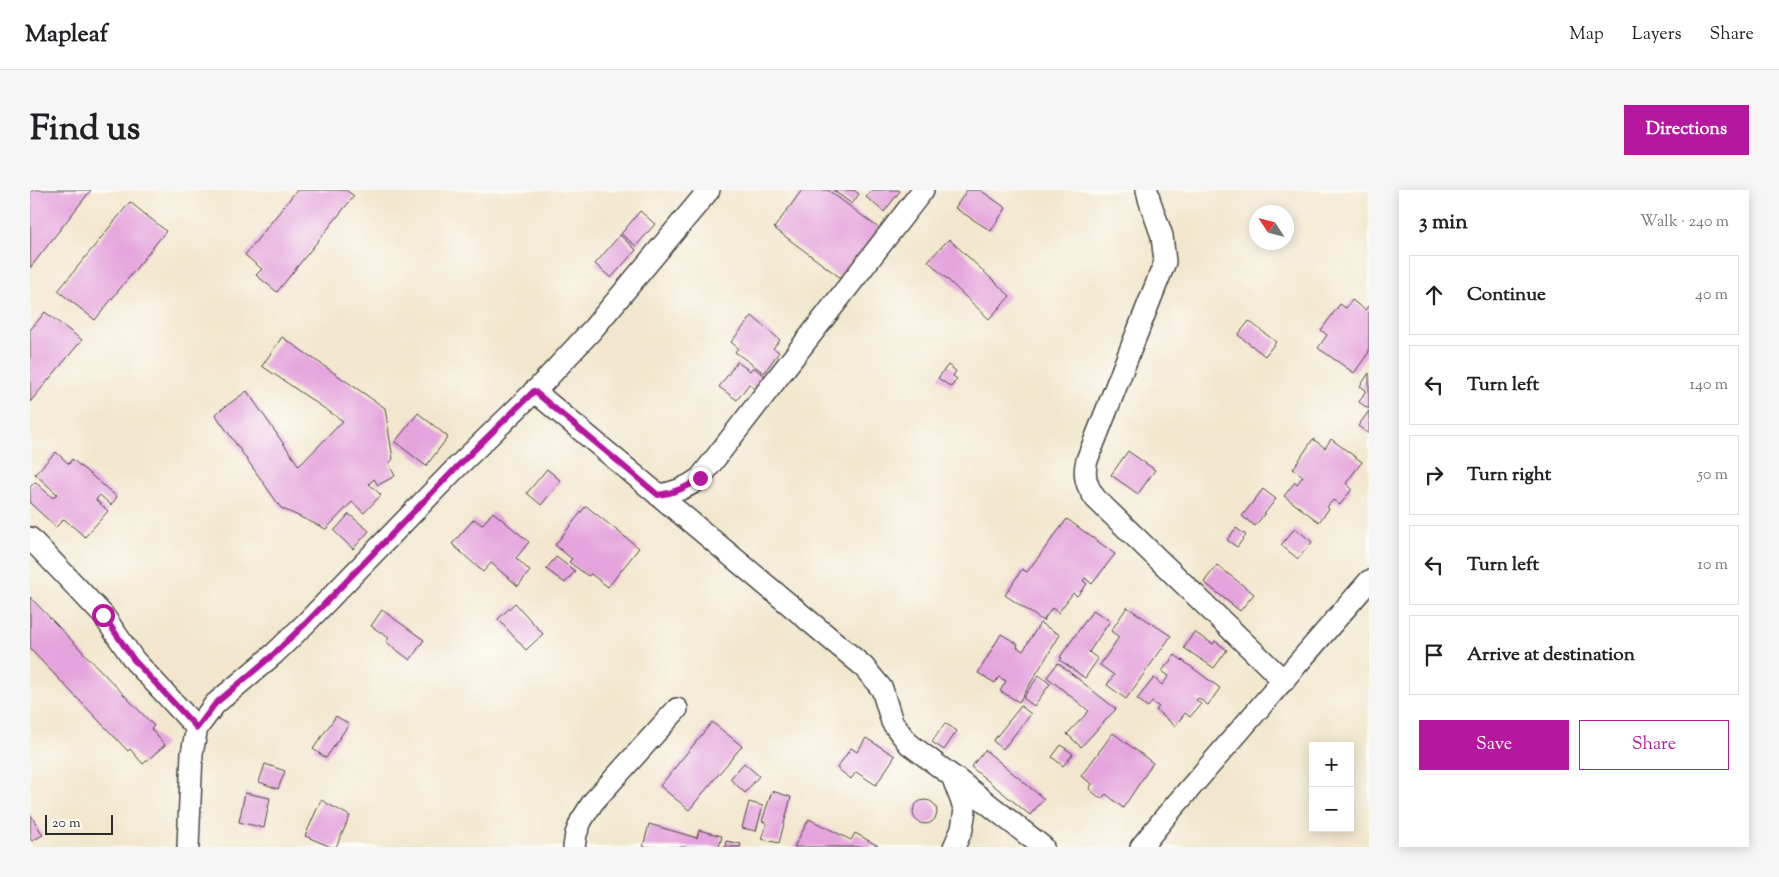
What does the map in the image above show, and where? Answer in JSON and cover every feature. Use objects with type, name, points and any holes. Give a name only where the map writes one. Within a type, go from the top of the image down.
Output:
[{"type":"street","points":[[188,847],[192,753],[197,728],[215,704],[274,654],[306,623],[455,469],[534,391],[592,330],[709,190]]},
{"type":"street","points":[[658,495],[674,493],[688,487],[700,478],[923,190]]},
{"type":"street","points":[[1147,190],[1162,236],[1165,262],[1087,460],[1085,470],[1089,490],[1096,499],[1284,680]]},
{"type":"street","points":[[534,391],[863,666],[882,689],[892,722],[909,744],[1043,847]]},
{"type":"street","points":[[30,538],[103,615],[134,660],[197,728]]},
{"type":"street","points":[[1141,847],[1369,581]]},
{"type":"street","points":[[574,847],[581,821],[593,802],[678,709]]},
{"type":"street","points":[[952,776],[965,810],[962,829],[954,847]]},
{"type":"building","points":[[33,190],[91,190],[30,268],[30,193]]},
{"type":"building","points":[[297,190],[346,190],[354,196],[277,292],[256,275],[262,269],[245,255]]},
{"type":"building","points":[[802,190],[828,190],[880,229],[842,279],[774,228]]},
{"type":"building","points":[[833,190],[854,190],[859,194],[852,204]]},
{"type":"building","points":[[872,190],[900,191],[884,212],[866,197]]},
{"type":"building","points":[[967,190],[980,190],[1006,208],[991,231],[955,208]]},
{"type":"building","points":[[130,202],[166,231],[95,320],[58,291]]},
{"type":"building","points":[[640,211],[655,224],[636,246],[621,234]]},
{"type":"building","points":[[620,235],[636,250],[611,278],[595,264]]},
{"type":"building","points":[[949,239],[1010,296],[989,319],[928,261]]},
{"type":"building","points":[[1352,300],[1365,310],[1369,305],[1369,352],[1354,373],[1318,348],[1327,335],[1321,330],[1340,304],[1346,308]]},
{"type":"building","points":[[45,312],[82,340],[30,402],[30,330]]},
{"type":"building","points":[[752,316],[780,340],[773,348],[779,352],[764,373],[735,352],[738,348],[731,342]]},
{"type":"building","points":[[1249,321],[1276,342],[1265,356],[1238,335]]},
{"type":"building","points":[[282,337],[385,408],[393,459],[389,464],[395,476],[378,485],[374,479],[369,484],[381,495],[364,513],[352,502],[326,529],[281,508],[215,414],[247,391],[299,466],[343,421],[262,366]]},
{"type":"building","points":[[737,362],[750,371],[753,367],[765,376],[755,389],[749,384],[737,400],[719,387]]},
{"type":"building","points":[[948,365],[956,371],[953,376],[957,379],[951,387],[938,378]]},
{"type":"building","points":[[1369,373],[1369,409],[1359,402],[1366,390],[1360,386]]},
{"type":"building","points":[[1369,411],[1369,434],[1358,426]]},
{"type":"building","points":[[418,413],[448,437],[426,466],[395,442]]},
{"type":"building","points":[[1313,439],[1325,448],[1331,439],[1362,462],[1346,483],[1352,489],[1340,505],[1333,500],[1319,522],[1284,496],[1295,482],[1297,484],[1303,476],[1293,469]]},
{"type":"building","points":[[1128,451],[1155,470],[1138,494],[1111,475]]},
{"type":"building","points":[[56,452],[69,464],[72,459],[117,497],[111,505],[100,495],[96,500],[108,511],[85,537],[64,519],[56,527],[30,503],[30,487],[35,482],[53,498],[57,494],[35,474]]},
{"type":"building","points":[[547,469],[561,481],[541,505],[527,493]]},
{"type":"building","points":[[1263,489],[1276,499],[1255,526],[1242,516]]},
{"type":"building","points":[[586,506],[639,548],[608,587],[591,574],[588,576],[569,562],[572,559],[555,545]]},
{"type":"building","points":[[493,512],[529,542],[516,558],[530,571],[518,586],[491,563],[483,572],[452,544],[474,519],[482,525]]},
{"type":"building","points":[[349,514],[369,531],[353,549],[334,531]]},
{"type":"building","points":[[1067,519],[1115,554],[1092,584],[1085,578],[1083,581],[1087,584],[1077,596],[1073,593],[1058,613],[1052,608],[1043,621],[1005,595],[1022,569],[1027,572]]},
{"type":"building","points":[[1236,528],[1246,535],[1237,547],[1227,540]]},
{"type":"building","points":[[1295,528],[1312,542],[1298,559],[1281,545]]},
{"type":"building","points":[[556,557],[575,571],[565,583],[546,569]]},
{"type":"building","points":[[1217,565],[1254,594],[1240,611],[1204,582]]},
{"type":"building","points":[[30,597],[154,726],[151,729],[165,745],[143,764],[130,749],[128,751],[30,649]]},
{"type":"building","points":[[515,603],[543,634],[526,650],[498,619]]},
{"type":"building","points":[[1127,607],[1171,636],[1126,699],[1107,685],[1114,675],[1100,665],[1119,637],[1111,631]]},
{"type":"building","points":[[382,610],[424,640],[410,660],[386,642],[389,638],[371,626]]},
{"type":"building","points":[[1093,610],[1110,621],[1089,652],[1098,659],[1085,678],[1060,660],[1062,658],[1060,657]]},
{"type":"building","points":[[1040,623],[1060,635],[1019,702],[1000,691],[1006,681],[999,677],[995,683],[978,673],[1001,634],[1018,644],[1017,647],[1023,651]]},
{"type":"building","points":[[1194,632],[1213,644],[1215,641],[1227,650],[1214,668],[1184,648]]},
{"type":"building","points":[[1175,655],[1220,688],[1208,705],[1198,698],[1196,700],[1201,704],[1190,717],[1185,713],[1175,726],[1156,710],[1159,707],[1152,702],[1148,707],[1137,699],[1154,678],[1162,685],[1169,676],[1162,671]]},
{"type":"building","points":[[1058,663],[1116,709],[1081,747],[1067,734],[1089,711],[1047,677]]},
{"type":"building","points":[[1039,675],[1050,684],[1034,706],[1023,698]]},
{"type":"building","points":[[1021,706],[1031,714],[1003,749],[993,741]]},
{"type":"building","points":[[336,716],[349,724],[326,758],[313,749]]},
{"type":"building","points":[[712,722],[742,746],[689,810],[660,786]]},
{"type":"building","points":[[945,723],[957,731],[944,750],[932,742]]},
{"type":"building","points":[[1113,733],[1153,763],[1123,808],[1106,794],[1101,799],[1089,789],[1092,784],[1081,776]]},
{"type":"building","points":[[866,738],[895,756],[876,785],[856,772],[851,779],[837,768],[851,748],[857,752]]},
{"type":"building","points":[[1061,745],[1073,754],[1063,766],[1052,757]]},
{"type":"building","points":[[985,750],[1044,799],[1030,815],[971,767]]},
{"type":"building","points":[[744,763],[759,776],[745,793],[730,779]]},
{"type":"building","points":[[265,764],[285,771],[278,789],[259,782]]},
{"type":"building","points":[[772,791],[791,797],[779,843],[762,839],[767,823],[762,821]]},
{"type":"building","points":[[245,793],[270,798],[264,828],[239,822]]},
{"type":"building","points":[[321,800],[350,816],[336,847],[331,847],[305,836]]},
{"type":"building","points":[[925,800],[934,803],[937,812],[934,821],[925,824],[916,821],[913,812],[916,803]]},
{"type":"building","points":[[749,802],[763,806],[756,831],[742,828]]},
{"type":"building","points":[[30,814],[43,835],[32,841],[30,838]]},
{"type":"building","points":[[809,819],[851,840],[855,833],[880,847],[794,847]]},
{"type":"building","points":[[649,824],[697,838],[699,830],[722,836],[719,847],[643,847]]},
{"type":"building","points":[[726,841],[741,844],[740,847],[725,847]]},
{"type":"route","points":[[103,615],[134,660],[197,728],[215,704],[274,654],[306,623],[455,469],[534,391],[658,495],[674,493],[688,487],[700,478]]}]
